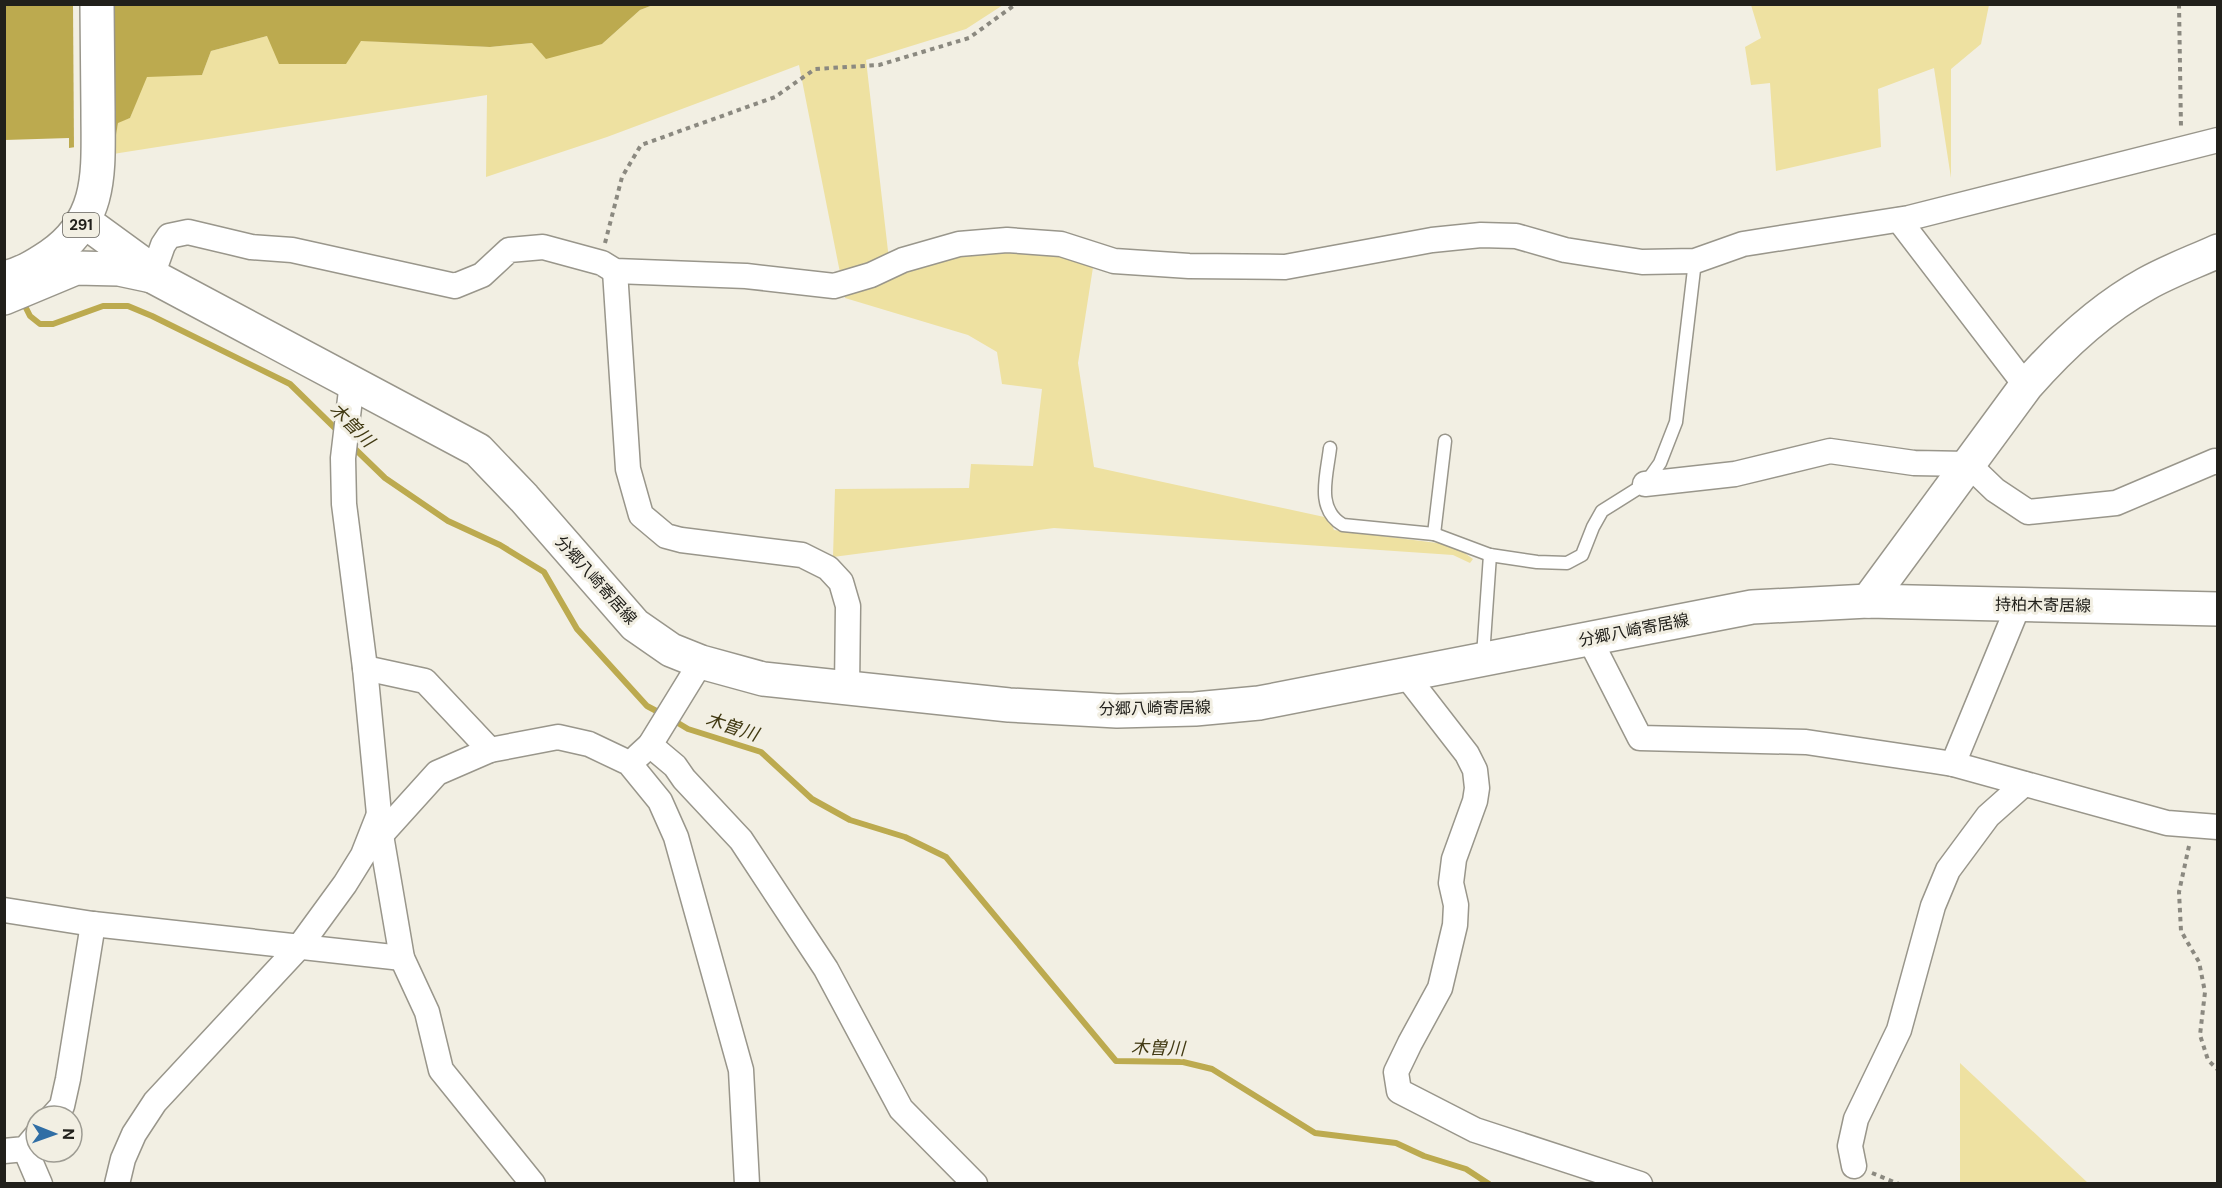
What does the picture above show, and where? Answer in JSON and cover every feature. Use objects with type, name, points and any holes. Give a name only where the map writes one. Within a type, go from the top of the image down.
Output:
[{"type":"main road","name":"291","points":[[14,287],[73,237],[93,202],[97,182],[98,152],[97,4]]},
{"type":"main road","name":"分郷八崎寄居線","points":[[84,221],[142,264],[152,276],[349,397],[478,450],[524,498],[635,625],[671,650],[701,662],[763,679],[1009,705],[1117,711],[1195,709],[1259,703],[1752,608],[1868,601]]},
{"type":"main road","points":[[1868,601],[2026,386],[2047,362],[2096,316],[2147,284],[2217,251]]},
{"type":"main road","points":[[14,287],[76,268],[119,269],[152,276]]},
{"type":"main road","name":"持柏木寄居線","points":[[1868,601],[2217,609]]},
{"type":"street","points":[[152,276],[163,245],[170,236],[188,232],[251,247],[292,250],[455,286],[482,276],[509,250],[543,247],[609,267],[746,276],[834,286],[871,275],[914,257],[959,244],[1007,240],[1061,244],[1114,261],[1189,266],[1285,267],[1432,240],[1481,235],[1516,236],[1565,250],[1642,262],[1695,261],[1743,244],[1899,220],[2217,140]]},
{"type":"street","points":[[1899,220],[2026,386]]},
{"type":"street","points":[[609,267],[628,469],[641,515],[666,536],[673,538],[802,555],[828,568],[841,582],[848,606],[847,689]]},
{"type":"street","points":[[349,397],[343,458],[344,504],[365,668],[375,784],[391,903],[402,958],[427,1012],[441,1070],[534,1184]]},
{"type":"street","points":[[1644,484],[1735,474],[1830,451],[1914,463],[1968,464],[1995,490],[2028,512],[2116,503],[2217,462]]},
{"type":"street","points":[[1953,764],[2019,604]]},
{"type":"street","points":[[1589,639],[1640,738],[1806,742],[1953,764],[2167,823],[2217,827]]},
{"type":"street","points":[[629,763],[654,739],[701,662]]},
{"type":"street","points":[[365,668],[425,681],[490,750]]},
{"type":"street","points":[[1405,674],[1467,754],[1475,770],[1477,788],[1475,801],[1454,859],[1451,883],[1456,905],[1455,925],[1440,988],[1396,1072],[1399,1091],[1475,1130],[1640,1184]]},
{"type":"street","points":[[117,1184],[123,1159],[134,1134],[155,1102],[299,947],[345,884],[381,824],[437,773],[490,750],[558,737],[589,744],[629,763],[660,801],[676,837],[741,1070],[747,1184]]},
{"type":"street","points":[[654,739],[684,779],[741,840],[746,851],[790,913],[826,969],[901,1109],[975,1184]]},
{"type":"street","points":[[1854,1166],[1850,1146],[1856,1119],[1899,1030],[1934,906],[1948,870],[1988,816],[2024,783]]},
{"type":"street","points":[[4,910],[93,924],[402,958]]},
{"type":"street","points":[[62,1104],[93,924]]},
{"type":"street","points":[[22,1145],[40,1184]]},
{"type":"lane","points":[[1330,448],[1324,495],[1326,507],[1334,520],[1343,525],[1434,534],[1490,555],[1537,562],[1567,563],[1582,555],[1593,527],[1602,512],[1644,484],[1660,463],[1676,422],[1695,261]]},
{"type":"lane","points":[[1434,534],[1445,441]]},
{"type":"lane","points":[[1483,661],[1490,555]]},
{"type":"path","points":[[609,267],[606,232],[622,177],[641,145],[775,97],[815,69],[879,66],[969,38],[1016,4]]},
{"type":"path","points":[[2179,4],[2182,150]]},
{"type":"path","points":[[2194,825],[2179,892],[2181,931],[2199,962],[2205,992],[2200,1035],[2208,1060],[2217,1070]]},
{"type":"path","points":[[1854,1166],[1899,1184]]},
{"type":"shaded area","points":[[4,5],[653,5],[640,10],[602,44],[546,59],[532,43],[490,47],[361,41],[346,64],[279,64],[267,36],[211,51],[202,75],[147,77],[130,118],[118,123],[115,141],[69,148],[69,138],[5,140]]},
{"type":"shaded area","points":[[653,5],[1003,5],[966,29],[866,60],[888,251],[897,272],[964,255],[1045,247],[1094,261],[1078,363],[1094,467],[1329,518],[1334,530],[1453,545],[1473,559],[1470,563],[1453,555],[1054,528],[833,557],[835,489],[969,488],[971,464],[1033,466],[1042,389],[1002,384],[997,352],[968,335],[845,298],[799,65],[607,137],[486,177],[487,95],[113,154],[118,122],[130,118],[146,76],[202,75],[211,51],[267,36],[490,47],[532,43],[602,44],[640,10]]},
{"type":"shaded area","points":[[1751,5],[1989,5],[1981,44],[1951,69],[1951,178],[1934,68],[1878,89],[1881,147],[1776,171],[1770,83],[1751,85],[1745,47],[1761,38]]},
{"type":"shaded area","points":[[1960,1063],[2088,1183],[1960,1183]]},
{"type":"pier","points":[[73,5],[110,5],[111,144],[74,150]]},
{"type":"waterway","name":"木曽川","points":[[22,300],[30,316],[40,324],[53,324],[103,306],[128,306],[152,316],[290,384],[340,433]]},
{"type":"waterway","name":"木曽川","points":[[351,445],[385,478],[448,521],[500,545],[544,572],[577,629],[647,706],[664,715]]},
{"type":"waterway","name":"木曽川","points":[[673,720],[688,729],[761,752],[812,799],[850,820],[905,837],[946,857],[1116,1061],[1183,1062],[1212,1069],[1315,1133],[1396,1143],[1424,1156],[1466,1169],[1489,1184]]}]
